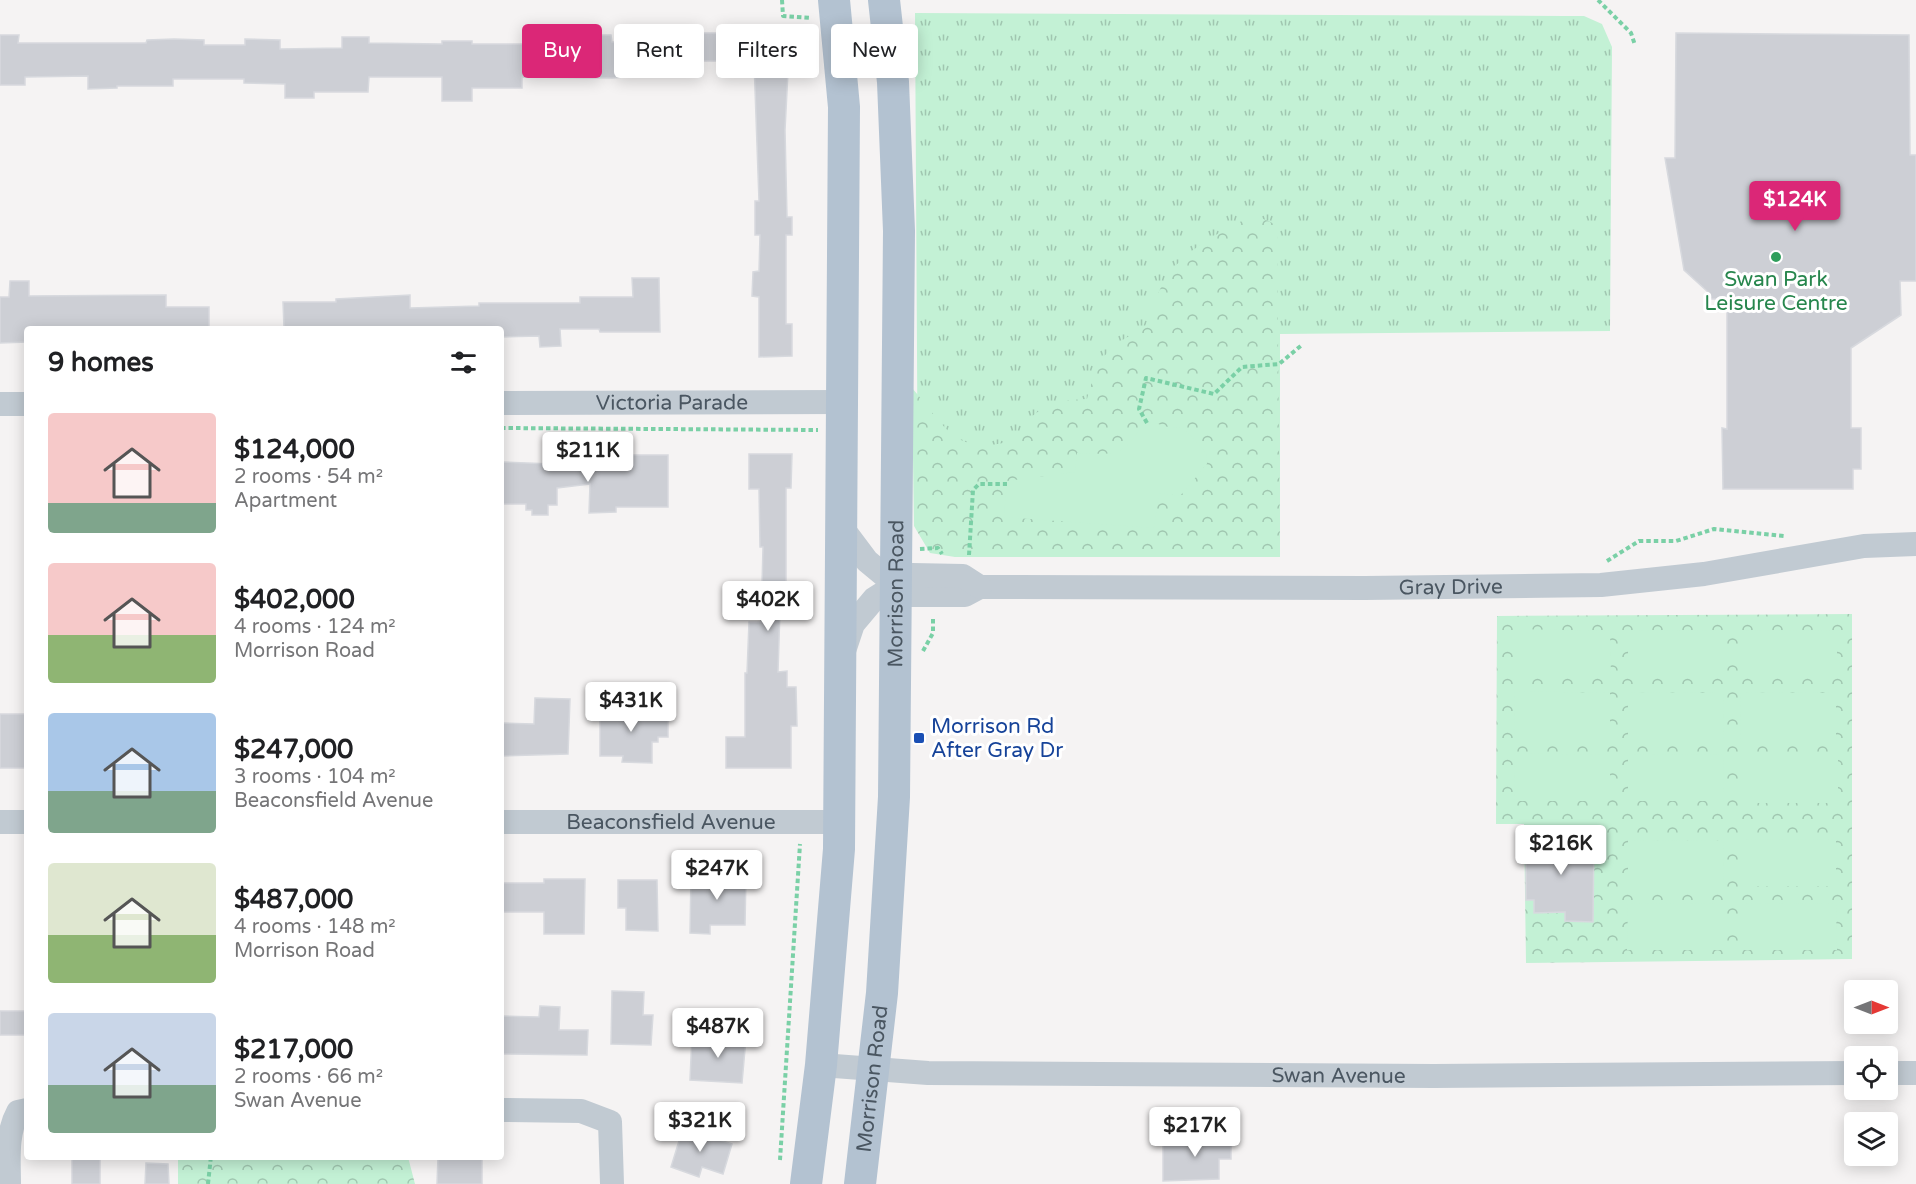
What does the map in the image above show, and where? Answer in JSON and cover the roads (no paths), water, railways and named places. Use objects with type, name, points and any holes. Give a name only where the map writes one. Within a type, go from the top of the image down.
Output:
[{"type":"main road","points":[[793,1178],[821,1065],[840,822],[844,107],[834,0]]},
{"type":"main road","name":"Morrison Road","points":[[860,1184],[884,972],[892,841],[897,585],[899,231],[893,82],[884,0]]},
{"type":"street","name":"Victoria Parade","points":[[504,403],[843,402]]},
{"type":"street","points":[[0,404],[24,404]]},
{"type":"street","points":[[843,529],[867,561],[897,585]]},
{"type":"street","name":"Gray Drive","points":[[841,660],[854,624],[874,599],[912,575],[963,576],[980,587],[1365,588],[1601,585],[1704,574],[1864,546],[1916,544]]},
{"type":"street","points":[[0,822],[24,822]]},
{"type":"street","name":"Beaconsfield Avenue","points":[[504,822],[840,822]]},
{"type":"street","name":"Swan Avenue","points":[[821,1065],[874,1070],[1434,1077],[1844,1073]]},
{"type":"street","points":[[1898,1073],[1916,1072]]},
{"type":"street","points":[[504,1110],[581,1111],[610,1122],[612,1184]]},
{"type":"street","points":[[9,1184],[9,1147],[12,1123],[18,1112],[24,1111]]},
{"type":"place","name":"Swan Park Leisure Centre","points":[[1776,257]]},
{"type":"place","name":"Morrison Rd After Gray Dr","points":[[919,738]]}]
